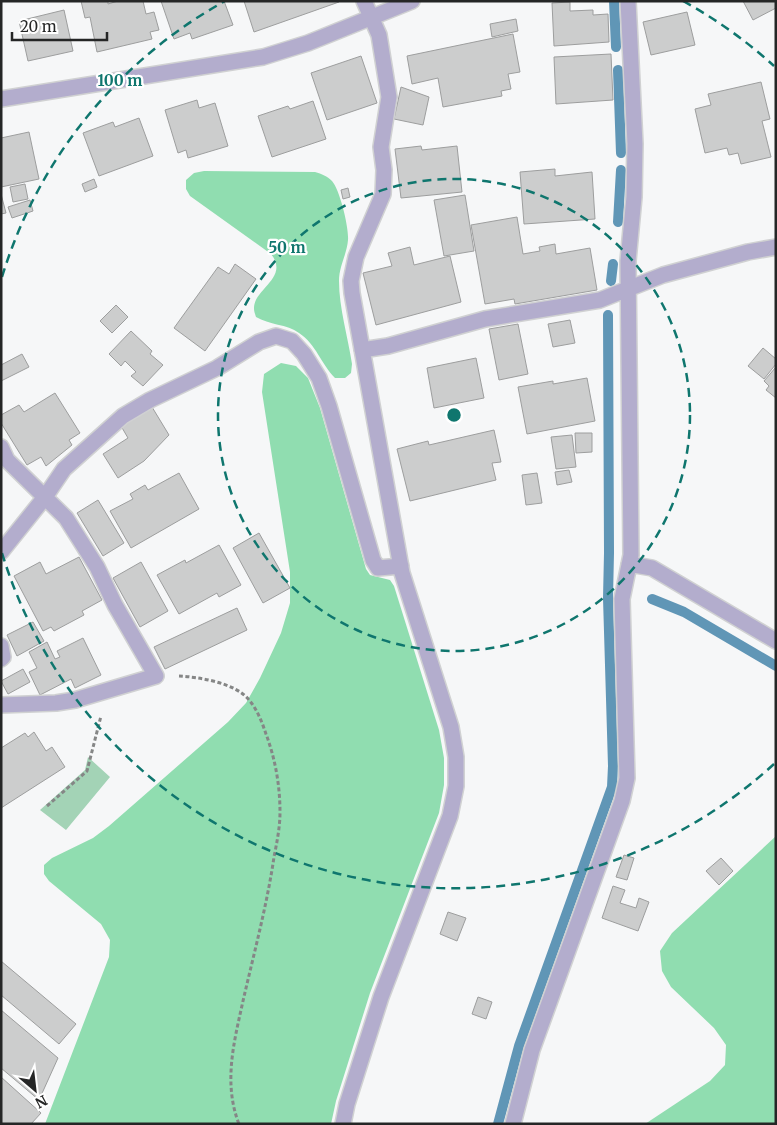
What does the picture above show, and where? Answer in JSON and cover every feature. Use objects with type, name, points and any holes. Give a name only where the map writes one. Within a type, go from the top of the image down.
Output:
[{"type":"street","points":[[343,1124],[347,1104],[381,997],[450,816],[456,786],[456,757],[451,727],[402,573],[351,281],[356,257],[383,194],[384,170],[381,147],[389,97],[379,35],[364,1]]},
{"type":"street","points":[[1,99],[263,56],[308,43],[412,1]]},
{"type":"street","points":[[513,1124],[532,1050],[626,790],[628,766],[622,599],[631,555],[628,261],[634,197],[635,153],[628,1]]},
{"type":"street","points":[[362,350],[388,346],[485,319],[600,300],[663,275],[748,252],[776,248]]},
{"type":"street","points":[[1,552],[64,469],[123,416],[150,400],[217,368],[259,342],[276,336],[292,341],[304,354],[318,378],[329,406],[374,560],[378,568],[401,566]]},
{"type":"street","points":[[1,447],[7,460],[66,518],[97,567],[115,605],[156,676],[56,703],[1,705]]},
{"type":"street","points":[[629,564],[652,568],[776,641]]},
{"type":"street","points":[[1,646],[3,657],[1,659]]},
{"type":"path","points":[[156,676],[192,677],[229,686],[240,691],[249,699],[256,710],[272,751],[276,771],[280,812],[270,886],[232,1049],[230,1081],[235,1113],[240,1124]]},
{"type":"path","points":[[47,806],[87,771],[106,698],[104,691]]},
{"type":"green space","points":[[204,171],[315,172],[324,175],[332,181],[341,200],[348,234],[339,281],[342,312],[352,364],[351,373],[345,378],[335,378],[310,343],[299,333],[256,317],[255,302],[274,277],[276,262],[271,254],[190,196],[186,189],[186,180],[194,173]]},
{"type":"green space","points":[[281,363],[296,366],[308,378],[320,408],[366,569],[370,575],[390,580],[394,586],[439,730],[444,758],[444,785],[439,813],[370,993],[336,1101],[331,1124],[45,1124],[109,957],[110,940],[101,924],[49,881],[44,874],[44,865],[52,858],[93,838],[109,826],[228,722],[246,703],[281,633],[290,603],[290,572],[262,392],[264,374]]},
{"type":"green space","points":[[88,757],[110,777],[66,830],[40,810],[85,770]]},
{"type":"green space","points":[[776,836],[776,1124],[645,1124],[710,1081],[725,1065],[726,1045],[714,1028],[671,987],[662,971],[660,951],[672,933]]},
{"type":"building","points":[[81,1],[108,1],[108,4],[118,1],[143,1],[146,14],[154,12],[159,30],[150,32],[152,39],[97,52],[90,17],[85,18]]},
{"type":"building","points":[[161,1],[224,1],[233,25],[192,39],[190,33],[174,39]]},
{"type":"building","points":[[244,1],[339,1],[339,2],[254,32]]},
{"type":"building","points":[[743,1],[776,1],[776,8],[753,20]]},
{"type":"building","points":[[570,2],[570,11],[593,10],[593,15],[608,14],[609,42],[554,46],[552,3]]},
{"type":"building","points":[[64,10],[73,51],[28,61],[19,21]]},
{"type":"building","points":[[687,12],[695,45],[651,55],[643,22]]},
{"type":"building","points":[[516,19],[518,31],[492,37],[490,24]]},
{"type":"building","points":[[513,34],[520,72],[508,74],[511,89],[501,91],[502,96],[443,107],[438,78],[412,84],[407,56]]},
{"type":"building","points":[[611,54],[613,100],[556,104],[554,57]]},
{"type":"building","points":[[361,56],[377,103],[327,120],[311,73]]},
{"type":"building","points":[[761,82],[770,119],[762,121],[771,157],[741,164],[738,153],[729,155],[727,148],[705,153],[695,109],[711,105],[708,94]]},
{"type":"building","points":[[401,87],[429,97],[423,125],[394,119]]},
{"type":"building","points":[[197,100],[199,108],[215,103],[228,146],[188,158],[186,150],[178,153],[165,110]]},
{"type":"building","points":[[313,101],[326,139],[272,157],[258,116],[288,106],[290,109]]},
{"type":"building","points":[[139,118],[153,156],[99,176],[83,133],[113,122],[115,127]]},
{"type":"building","points":[[29,132],[39,179],[1,187],[1,138]]},
{"type":"building","points":[[421,146],[422,150],[457,146],[462,192],[401,198],[395,149]]},
{"type":"building","points":[[555,169],[555,176],[592,172],[595,219],[524,224],[520,172]]},
{"type":"building","points":[[94,179],[97,187],[85,192],[82,184]]},
{"type":"building","points":[[25,184],[28,199],[13,202],[10,187]]},
{"type":"building","points":[[348,188],[350,197],[343,199],[341,190]]},
{"type":"building","points":[[1,194],[6,213],[1,214]]},
{"type":"building","points":[[465,195],[474,251],[444,256],[434,200]]},
{"type":"building","points":[[30,200],[33,211],[12,218],[8,207]]},
{"type":"building","points":[[517,217],[523,254],[540,251],[539,247],[555,244],[556,254],[590,248],[597,290],[515,304],[514,299],[485,304],[471,225]]},
{"type":"building","points":[[410,247],[414,265],[450,256],[461,302],[376,325],[363,273],[392,266],[388,253]]},
{"type":"building","points":[[235,264],[256,279],[205,351],[174,328],[218,267],[229,274]]},
{"type":"building","points":[[116,305],[128,317],[112,333],[100,321]]},
{"type":"building","points":[[570,320],[575,343],[553,347],[548,324]]},
{"type":"building","points":[[518,324],[528,374],[499,380],[489,329]]},
{"type":"building","points":[[131,331],[152,351],[150,354],[163,365],[143,386],[131,376],[136,372],[125,361],[121,366],[109,354]]},
{"type":"building","points":[[763,348],[776,359],[776,364],[764,379],[748,366]]},
{"type":"building","points":[[22,354],[29,367],[1,381],[1,365]]},
{"type":"building","points":[[476,358],[484,398],[434,408],[427,368]]},
{"type":"building","points":[[776,367],[776,398],[766,390],[769,386],[764,381]]},
{"type":"building","points":[[587,378],[595,421],[527,434],[518,387],[553,381],[553,384]]},
{"type":"building","points":[[55,393],[80,433],[69,440],[72,445],[46,466],[41,457],[27,465],[1,423],[1,415],[19,405],[24,412]]},
{"type":"building","points":[[152,407],[169,435],[144,461],[118,478],[103,454],[128,438],[121,426]]},
{"type":"building","points":[[494,430],[501,462],[492,463],[496,480],[410,501],[397,449],[428,441],[429,445]]},
{"type":"building","points":[[575,433],[592,433],[592,452],[576,453]]},
{"type":"building","points":[[572,435],[576,467],[556,469],[551,437]]},
{"type":"building","points":[[569,470],[572,482],[557,485],[555,472]]},
{"type":"building","points":[[179,473],[199,509],[131,548],[110,511],[133,499],[130,494],[145,485],[148,490]]},
{"type":"building","points":[[537,473],[542,503],[526,505],[522,475]]},
{"type":"building","points":[[98,500],[124,543],[103,556],[77,513]]},
{"type":"building","points":[[259,533],[290,588],[263,603],[233,548]]},
{"type":"building","points":[[219,545],[241,585],[219,597],[217,593],[179,614],[157,575],[185,560],[186,563]]},
{"type":"building","points":[[79,557],[102,600],[82,611],[84,615],[54,631],[51,627],[43,631],[14,576],[40,562],[46,574]]},
{"type":"building","points":[[141,562],[168,611],[140,627],[113,578]]},
{"type":"building","points":[[237,608],[247,630],[165,669],[154,647]]},
{"type":"building","points":[[33,622],[44,641],[17,656],[7,635]]},
{"type":"building","points":[[83,638],[101,675],[75,688],[71,679],[40,695],[29,672],[37,668],[29,652],[47,642],[55,659],[60,657],[57,651]]},
{"type":"building","points":[[23,669],[30,682],[8,694],[1,681]]},
{"type":"building","points":[[34,732],[46,751],[52,747],[65,767],[1,808],[1,748],[25,733],[28,737]]},
{"type":"building","points":[[624,855],[634,858],[627,880],[616,877]]},
{"type":"building","points":[[721,858],[733,871],[719,885],[706,871]]},
{"type":"building","points":[[613,886],[625,890],[620,903],[636,908],[639,898],[649,902],[638,931],[602,918]]},
{"type":"building","points":[[448,912],[466,918],[457,941],[440,934]]},
{"type":"building","points":[[1,961],[76,1024],[59,1044],[1,995]]},
{"type":"building","points":[[478,997],[492,1002],[486,1019],[472,1014]]},
{"type":"building","points":[[1,1010],[58,1058],[39,1100],[1,1068]]},
{"type":"building","points":[[1,1077],[41,1113],[31,1124],[1,1124]]},
{"type":"waterway","points":[[614,1],[616,47]]},
{"type":"waterway","points":[[618,70],[621,153]]},
{"type":"waterway","points":[[618,222],[621,170]]},
{"type":"waterway","points":[[611,281],[613,264]]},
{"type":"waterway","points":[[498,1124],[519,1046],[612,787],[608,598],[608,315]]},
{"type":"waterway","points":[[652,599],[684,612],[776,666]]}]
